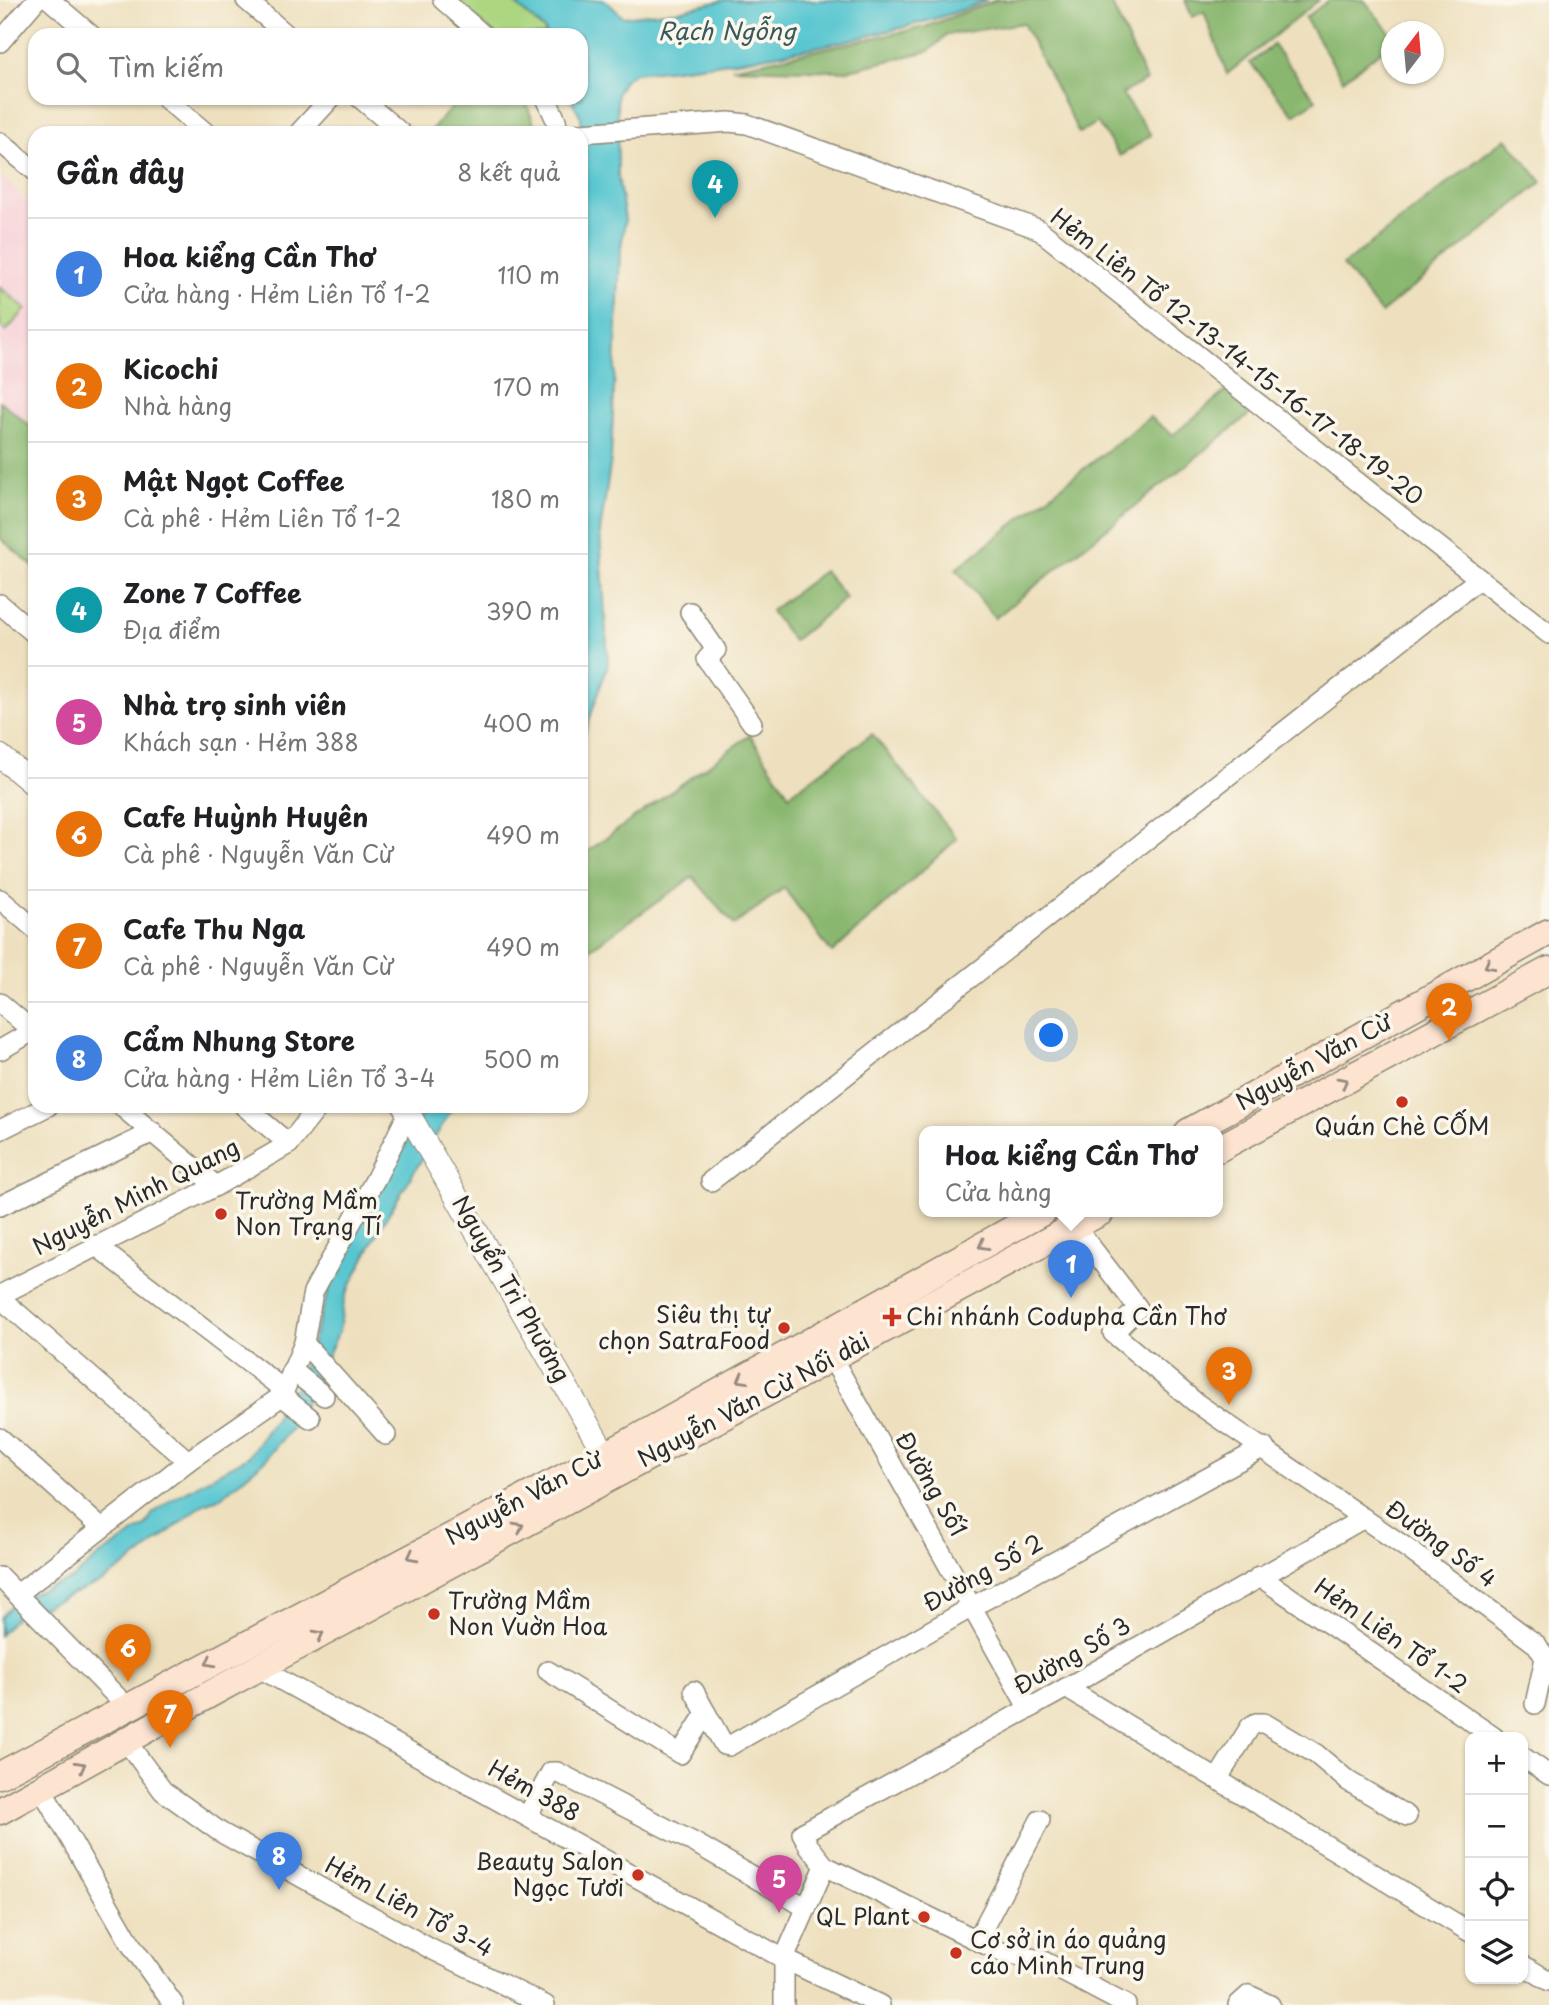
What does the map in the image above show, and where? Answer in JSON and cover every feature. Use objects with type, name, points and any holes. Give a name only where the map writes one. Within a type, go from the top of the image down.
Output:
[{"type":"main road","name":"Nguyễn Văn Cừ","points":[[1199,1126],[1549,932]]},
{"type":"main road","points":[[1223,1146],[1549,970]]},
{"type":"main road","points":[[1287,1077],[1303,1103]]},
{"type":"main road","name":"Nguyễn Văn Cừ","points":[[0,1775],[126,1706],[611,1464],[1034,1217]]},
{"type":"main road","name":"Nguyễn Văn Cừ Nối dài","points":[[259,1668],[611,1464],[832,1358],[1092,1217]]},
{"type":"main road","points":[[0,1811],[259,1668]]},
{"type":"street","points":[[0,42],[36,0]]},
{"type":"street","points":[[50,0],[84,28]]},
{"type":"street","points":[[246,0],[279,28]]},
{"type":"street","points":[[443,0],[476,28]]},
{"type":"street","points":[[173,105],[198,126]]},
{"type":"street","points":[[305,126],[325,105]]},
{"type":"street","points":[[368,105],[393,126]]},
{"type":"street","points":[[549,105],[557,126]]},
{"type":"street","name":"Hẻm Liên Tổ 12-13-14-15-16-17-18-19-20","points":[[588,133],[729,122],[747,124],[1038,229],[1549,634]]},
{"type":"street","points":[[0,142],[28,165]]},
{"type":"street","points":[[711,1181],[1479,579]]},
{"type":"street","points":[[0,604],[28,628]]},
{"type":"street","points":[[690,611],[716,650],[707,659],[752,723]]},
{"type":"street","points":[[0,755],[28,779]]},
{"type":"street","points":[[0,899],[28,923]]},
{"type":"street","points":[[0,1003],[28,1027]]},
{"type":"street","points":[[0,1050],[28,1035]]},
{"type":"street","points":[[0,1130],[34,1113]]},
{"type":"street","points":[[130,1113],[216,1186]]},
{"type":"street","points":[[252,1113],[289,1144]]},
{"type":"street","name":"Nguyễn Minh Quang","points":[[0,1296],[95,1245],[216,1186],[289,1144],[313,1113]]},
{"type":"street","points":[[20,1594],[188,1461],[284,1395],[306,1346],[313,1292],[376,1178],[407,1113]]},
{"type":"street","name":"Nguyển Tri Phương","points":[[410,1113],[611,1464]]},
{"type":"street","points":[[0,1206],[153,1132]]},
{"type":"street","points":[[1075,1226],[1138,1308],[1113,1332],[1195,1402],[1264,1447]]},
{"type":"street","points":[[95,1245],[284,1395],[306,1416]]},
{"type":"street","points":[[0,1296],[188,1461]]},
{"type":"street","points":[[306,1346],[386,1435]]},
{"type":"street","name":"Đường Số1","points":[[832,1358],[1029,1709]]},
{"type":"street","points":[[295,1373],[319,1392]]},
{"type":"street","points":[[0,1438],[101,1528]]},
{"type":"street","name":"Đường Số 4","points":[[1264,1447],[1537,1645],[1545,1658],[1535,1704]]},
{"type":"street","name":"Đường Số 2","points":[[706,1713],[724,1745],[729,1746],[972,1607],[1264,1447]]},
{"type":"street","name":"Đường Số 3","points":[[825,1866],[808,1846],[802,1833],[1029,1709],[1364,1518]]},
{"type":"street","name":"Hẻm Liên Tổ 1-2","points":[[1259,1576],[1487,1732]]},
{"type":"street","points":[[0,1577],[20,1594],[126,1706]]},
{"type":"street","name":"Hẻm 388","points":[[259,1668],[784,1959],[880,2005]]},
{"type":"street","points":[[548,1671],[686,1758],[706,1713],[694,1691]]},
{"type":"street","points":[[1066,1688],[1465,1930]]},
{"type":"street","points":[[1218,1778],[1248,1730],[1256,1723],[1264,1723],[1407,1816]]},
{"type":"street","name":"Hẻm Liên Tổ 3-4","points":[[126,1741],[163,1791],[220,1832],[431,1949],[545,2005]]},
{"type":"street","points":[[1528,1760],[1549,1775]]},
{"type":"street","points":[[527,1815],[551,1772],[557,1772],[695,1843],[805,1906]]},
{"type":"street","points":[[41,1788],[132,1946],[174,2005]]},
{"type":"street","points":[[977,1940],[1040,1820]]},
{"type":"street","points":[[786,2004],[784,1959],[805,1906],[825,1866],[1009,1954],[1041,1960],[1126,2005]]},
{"type":"street","points":[[1528,1968],[1549,1982]]},
{"type":"street","points":[[1238,2005],[1249,1995],[1270,2005]]},
{"type":"shaded area","points":[[0,175],[28,201],[28,414],[23,420],[0,401]]},
{"type":"green space","points":[[455,0],[511,0],[542,28],[488,28]]},
{"type":"green space","points":[[996,0],[1110,0],[1146,80],[1122,94],[1151,135],[1120,156],[1097,122],[1079,133],[1023,23],[947,35],[929,51],[845,71],[732,68],[925,27]]},
{"type":"green space","points":[[1185,0],[1319,0],[1227,74],[1204,12],[1192,17]]},
{"type":"green space","points":[[1329,0],[1364,0],[1381,21],[1381,51],[1343,80],[1305,18]]},
{"type":"green space","points":[[1273,45],[1316,100],[1294,115],[1250,63]]},
{"type":"green space","points":[[454,105],[527,105],[535,126],[435,126]]},
{"type":"green space","points":[[1506,138],[1542,182],[1381,313],[1343,265]]},
{"type":"green space","points":[[0,287],[26,309],[6,331],[0,326]]},
{"type":"green space","points":[[1228,389],[1254,411],[995,618],[956,569],[1150,417],[1173,435]]},
{"type":"green space","points":[[0,401],[28,424],[28,562],[0,538]]},
{"type":"green space","points":[[824,571],[846,598],[793,641],[771,611]]},
{"type":"green space","points":[[872,734],[957,839],[832,953],[784,888],[734,925],[693,877],[588,950],[588,851],[750,735],[789,795]]},
{"type":"water","name":"Rạch Ngỗng","points":[[511,0],[605,0],[623,17],[682,10],[725,0],[987,0],[939,17],[858,38],[746,60],[634,73],[624,80],[617,93],[618,177],[625,220],[620,254],[611,459],[600,532],[608,664],[588,724],[588,126],[581,126],[581,117],[574,105],[588,105],[588,28],[543,28]]},
{"type":"water","points":[[422,1113],[450,1113],[380,1228],[345,1296],[339,1331],[297,1421],[265,1460],[221,1497],[202,1505],[103,1581],[44,1606],[23,1609],[0,1635],[0,1618],[17,1599],[72,1579],[99,1556],[145,1526],[153,1513],[171,1500],[249,1456],[298,1384],[338,1262]]},
{"type":"place","name":"Zone 7 Coffee","points":[[715,218]]},
{"type":"place","name":"Kicochi","points":[[1449,1041]]},
{"type":"place","name":"Quán Chè CỐM","points":[[1402,1102]]},
{"type":"place","name":"Trường Mầm Non Trạng Tí","points":[[221,1214]]},
{"type":"place","name":"Hoa kiểng Cần Thơ","points":[[1071,1298]]},
{"type":"place","name":"Chi nhánh Codupha Cần Thơ","points":[[892,1317]]},
{"type":"place","name":"Siêu thị tự chọn SatraFood","points":[[784,1328]]},
{"type":"place","name":"Mật Ngọt Coffee","points":[[1229,1405]]},
{"type":"place","name":"Trường Mầm Non Vuờn Hoa","points":[[434,1614]]},
{"type":"place","name":"Cafe Huỳnh Huyên","points":[[128,1682]]},
{"type":"place","name":"Cafe Thu Nga","points":[[170,1748]]},
{"type":"place","name":"Beauty Salon Ngọc Tươi","points":[[638,1875]]},
{"type":"place","name":"Cẩm Nhung Store","points":[[279,1890]]},
{"type":"place","name":"Nhà trọ sinh viên","points":[[779,1913]]},
{"type":"place","name":"QL Plant","points":[[924,1917]]},
{"type":"place","name":"Cơ sở in áo quảng cáo Minh Trung","points":[[956,1953]]}]
